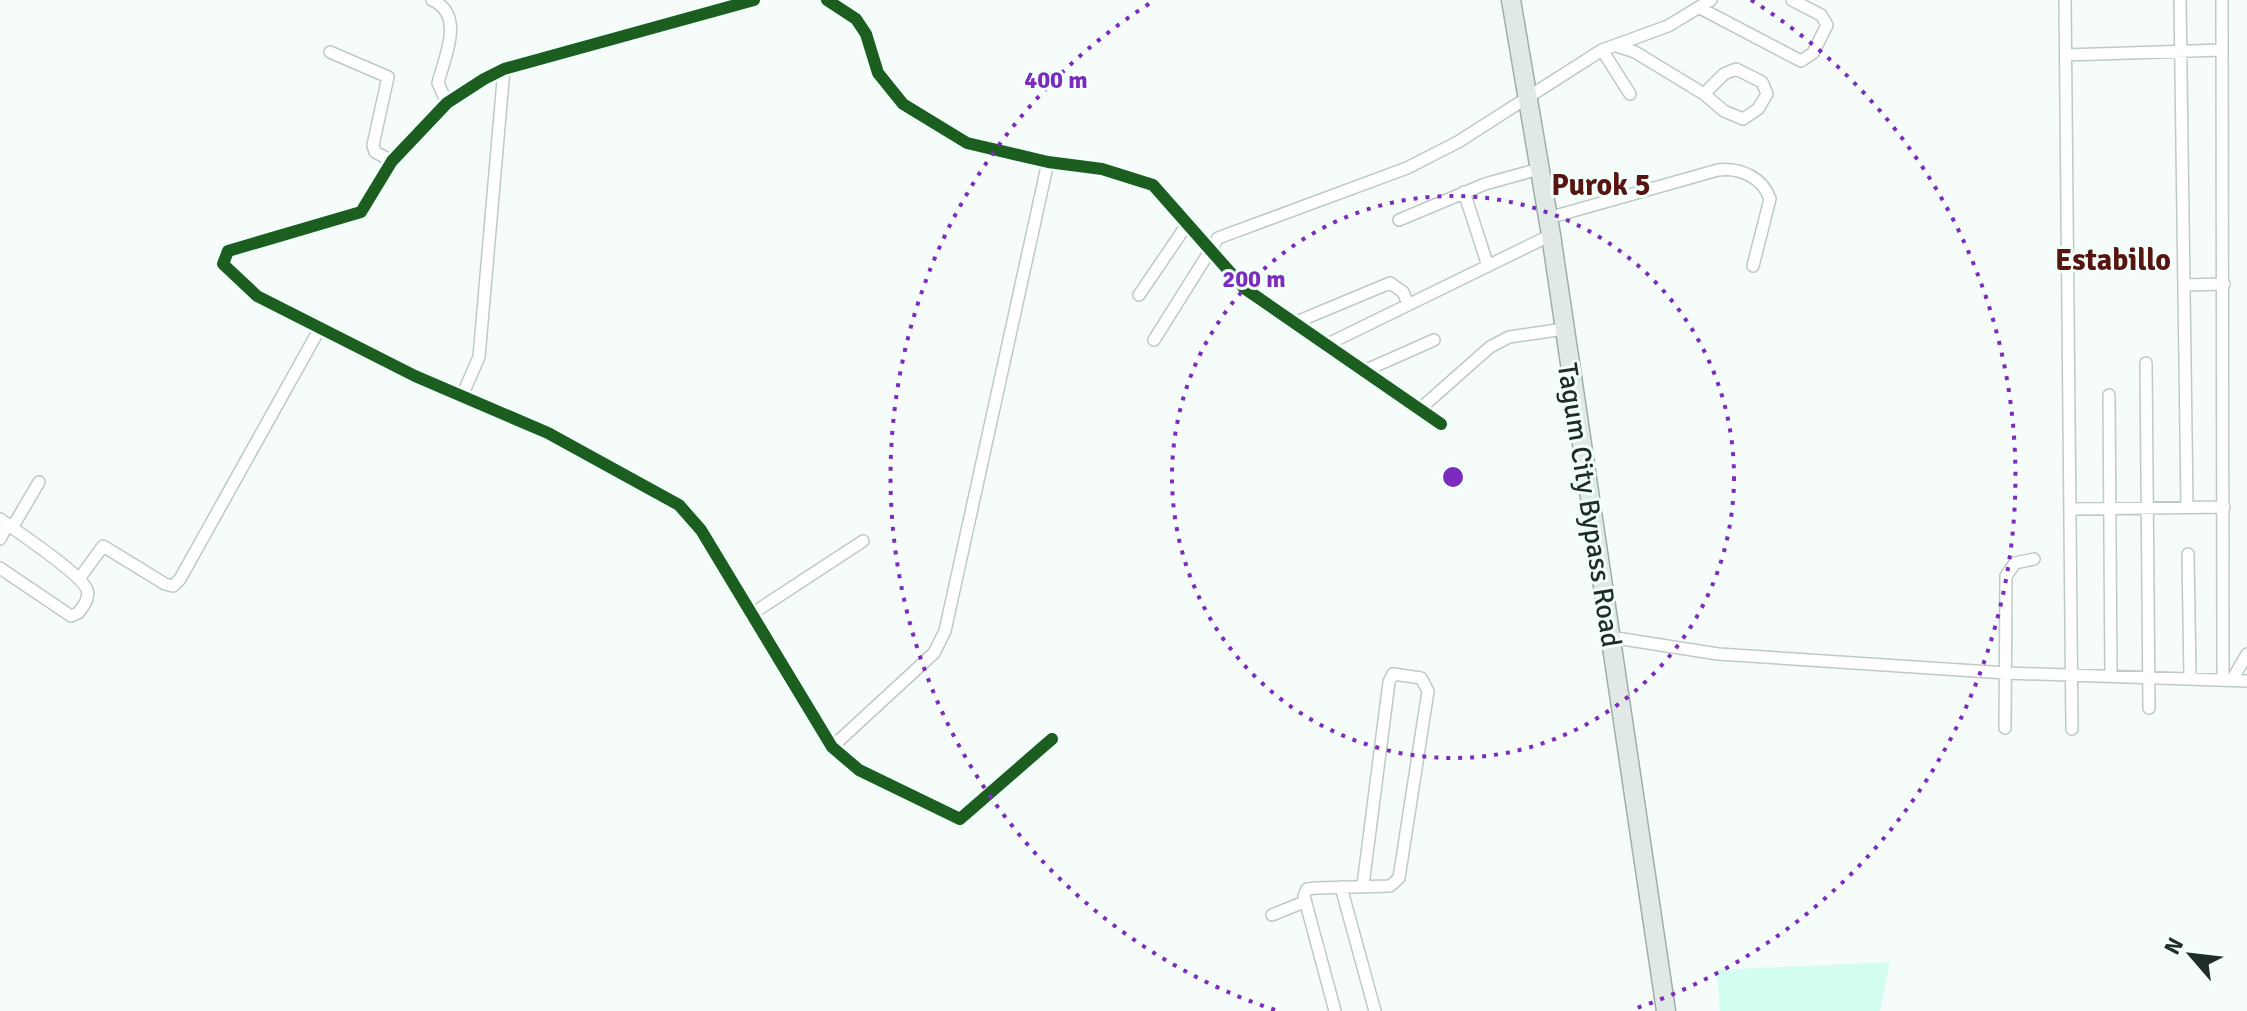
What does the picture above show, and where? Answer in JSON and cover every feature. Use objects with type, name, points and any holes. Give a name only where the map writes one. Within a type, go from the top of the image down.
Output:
[{"type":"main road","name":"Tagum City Bypass Road","points":[[1511,0],[1550,227],[1666,1011]]},
{"type":"street","points":[[432,0],[441,5],[450,24],[449,46],[438,83],[447,103]]},
{"type":"street","points":[[754,0],[504,69],[447,103],[392,161],[365,207],[356,215],[225,254],[225,267],[252,293],[462,396],[548,433],[679,505],[701,530],[832,747],[859,770],[960,819],[1052,739]]},
{"type":"street","points":[[827,0],[856,19],[866,34],[878,73],[903,104],[967,143],[1138,179],[1161,192],[1186,226],[1244,288],[1441,424]]},
{"type":"street","points":[[1154,340],[1209,249],[1224,236],[1407,168],[1458,142],[1602,50],[1668,26],[1711,0]]},
{"type":"street","points":[[1700,8],[1795,59],[1807,60],[1820,42],[1826,20],[1792,0]]},
{"type":"street","points":[[2065,0],[2072,729]]},
{"type":"street","points":[[2180,0],[2187,506]]},
{"type":"street","points":[[2222,0],[2224,507],[2228,680]]},
{"type":"street","points":[[1617,46],[1635,52],[1704,94],[1724,111],[1743,119],[1758,109],[1767,94],[1762,82],[1736,69],[1724,74],[1704,94]]},
{"type":"street","points":[[1602,50],[1630,94]]},
{"type":"street","points":[[2066,55],[2222,50]]},
{"type":"street","points":[[330,52],[388,77],[373,145],[375,152],[392,161]]},
{"type":"street","points":[[462,396],[479,357],[504,69]]},
{"type":"street","points":[[832,747],[934,653],[945,631],[1048,162]]},
{"type":"street","points":[[1399,220],[1464,192],[1539,169]]},
{"type":"street","points":[[1328,344],[1488,266],[1550,227],[1718,170],[1738,170],[1759,182],[1770,199],[1753,266]]},
{"type":"street","points":[[1464,192],[1488,266]]},
{"type":"street","points":[[1139,295],[1186,226]]},
{"type":"street","points":[[1294,323],[1390,283],[1403,292],[1408,304]]},
{"type":"street","points":[[2184,285],[2224,284]]},
{"type":"street","points":[[79,579],[103,546],[165,584],[176,583],[320,328]]},
{"type":"street","points":[[1421,408],[1490,347],[1524,333],[1564,329]]},
{"type":"street","points":[[1364,371],[1434,340]]},
{"type":"street","points":[[2146,363],[2149,708]]},
{"type":"street","points":[[2109,395],[2111,676]]},
{"type":"street","points":[[0,539],[6,524],[39,482]]},
{"type":"street","points":[[2072,509],[2224,507]]},
{"type":"street","points":[[0,568],[71,616],[78,613],[87,597],[87,589],[79,579],[6,524]]},
{"type":"street","points":[[750,615],[863,541]]},
{"type":"street","points":[[2188,554],[2190,678]]},
{"type":"street","points":[[2005,728],[2006,576],[2015,563],[2034,559]]},
{"type":"street","points":[[1610,637],[1718,654],[2006,673],[2247,681]]},
{"type":"street","points":[[2228,680],[2247,654]]},
{"type":"street","points":[[1335,1011],[1304,902],[1307,889],[1396,883],[1405,857],[1428,691],[1421,678],[1400,673],[1393,674],[1389,682],[1363,885]]},
{"type":"street","points":[[1341,887],[1375,1011]]},
{"type":"street","points":[[1272,915],[1304,902]]},
{"type":"green space","points":[[1890,962],[1880,1011],[1720,1011],[1717,970]]},
{"type":"cycle path","points":[[754,0],[504,69],[447,103],[392,161],[361,212],[228,251],[223,264],[257,296],[415,376],[548,433],[679,505],[701,530],[832,747],[859,770],[960,819],[1052,739]]},
{"type":"cycle path","points":[[827,0],[856,19],[866,34],[878,73],[903,104],[967,143],[1048,162],[1102,169],[1153,185],[1244,288],[1441,424]]},
{"type":"district","name":"Purok 5","points":[[1601,185]]},
{"type":"district","name":"Estabillo","points":[[2113,260]]}]
